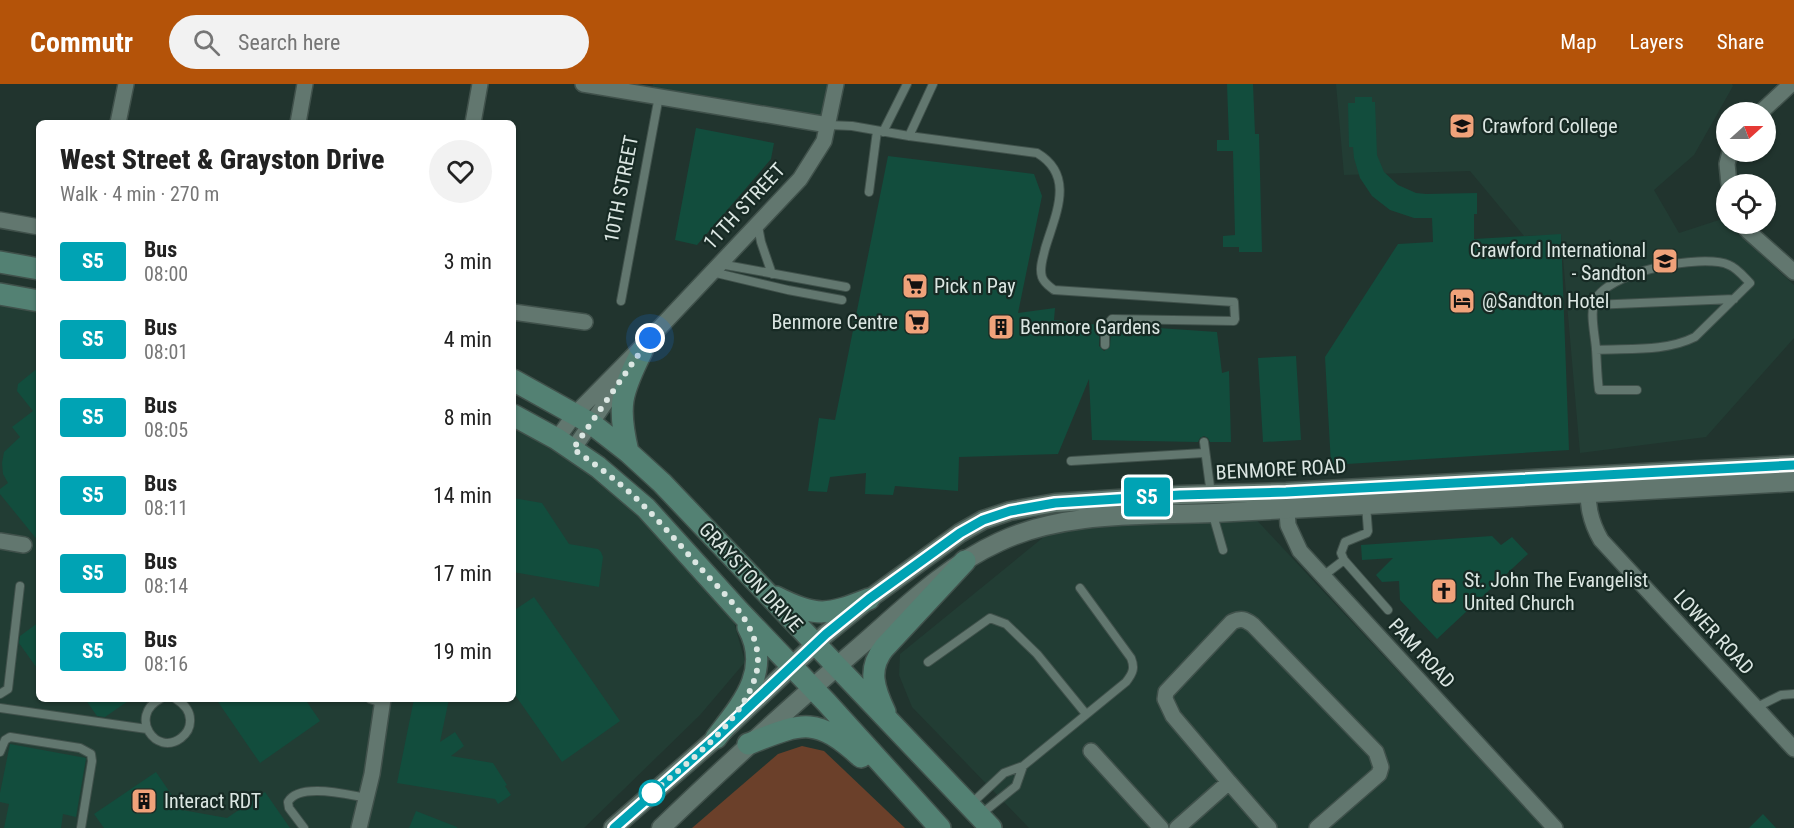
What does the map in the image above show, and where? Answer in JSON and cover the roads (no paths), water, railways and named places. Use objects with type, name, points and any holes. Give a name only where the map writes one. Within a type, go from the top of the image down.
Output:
[{"type":"main road","points":[[0,262],[36,268]]},
{"type":"main road","points":[[0,294],[36,300]]},
{"type":"main road","points":[[628,452],[622,425],[622,401],[627,381],[646,344]]},
{"type":"main road","name":"GRAYSTON DRIVE","points":[[516,382],[583,419],[628,452],[662,483],[980,816]]},
{"type":"main road","name":"GRAYSTON DRIVE","points":[[516,417],[565,444],[611,476],[646,508],[939,827]]},
{"type":"main road","points":[[891,725],[875,691],[873,671],[875,660],[965,561]]},
{"type":"main road","points":[[768,593],[798,608],[820,613],[839,611],[869,599]]},
{"type":"main road","points":[[716,738],[743,702],[757,671],[756,645],[739,611]]},
{"type":"main road","points":[[748,744],[796,728],[819,728],[850,747],[939,827]]},
{"type":"street","points":[[119,120],[126,84]]},
{"type":"street","points":[[299,120],[305,84]]},
{"type":"street","points":[[474,120],[480,84]]},
{"type":"street","points":[[583,84],[660,90],[828,125]]},
{"type":"street","name":"11TH STREET","points":[[565,444],[646,344],[811,164],[822,147],[836,84]]},
{"type":"street","points":[[1772,102],[1791,84]]},
{"type":"street","points":[[0,220],[36,226]]},
{"type":"street","points":[[1751,234],[1794,272]]},
{"type":"street","points":[[516,312],[585,322]]},
{"type":"street","name":"BENMORE ROAD","points":[[1286,500],[1365,504],[1794,465]]},
{"type":"street","name":"BENMORE ROAD","points":[[614,828],[716,738],[815,645],[869,599],[960,533],[983,520],[1010,511],[1062,502],[1212,504],[1588,484],[1794,482]]},
{"type":"street","name":"LOWER ROAD","points":[[1588,484],[1592,524],[1601,540],[1794,749]]},
{"type":"street","name":"PAM ROAD","points":[[1286,500],[1288,525],[1300,551],[1555,828]]},
{"type":"street","name":"BENMORE ROAD","points":[[661,828],[748,744],[899,610],[965,561],[1027,530],[1054,523],[1182,513],[1212,504]]},
{"type":"street","points":[[0,541],[24,545]]},
{"type":"street","points":[[1269,828],[1173,716],[1165,699],[1166,692],[1174,683],[1232,622],[1239,619],[1246,620],[1253,625],[1376,752],[1379,760],[1379,774],[1317,828]]},
{"type":"street","points":[[358,828],[368,798],[378,702]]},
{"type":"street","points":[[1091,751],[1161,828]]},
{"type":"street","points":[[1177,828],[1229,782]]},
{"type":"lane","points":[[869,192],[880,131],[907,84]]},
{"type":"lane","points":[[909,136],[933,84]]},
{"type":"lane","name":"10TH STREET","points":[[621,301],[660,90]]},
{"type":"lane","points":[[828,125],[1037,153],[1048,160],[1056,171],[1060,183],[1059,202],[1041,264],[1041,275],[1046,284],[1054,290],[1234,302],[1234,321],[1112,319],[1105,327],[1105,345]]},
{"type":"lane","points":[[758,224],[761,242],[772,274]]},
{"type":"lane","points":[[1596,350],[1672,347],[1684,342],[1695,337],[1750,283],[1734,268],[1721,262],[1677,263],[1632,275],[1601,291],[1593,305],[1596,350],[1599,390],[1637,390]]},
{"type":"lane","points":[[715,268],[772,274],[846,287]]},
{"type":"lane","points":[[715,268],[842,300]]},
{"type":"lane","points":[[1593,305],[1734,299]]},
{"type":"lane","points":[[1204,442],[1212,504],[1223,550]]},
{"type":"lane","points":[[1071,461],[1204,453]]},
{"type":"lane","points":[[1365,504],[1368,531],[1342,545],[1341,553],[1344,560],[1388,610]]},
{"type":"lane","points":[[1323,576],[1344,560]]},
{"type":"lane","points":[[0,694],[8,689],[20,586]]},
{"type":"lane","points":[[980,816],[1004,773],[1023,766],[1126,682],[1133,673],[1134,665],[1131,658],[1080,588]]},
{"type":"lane","points":[[928,662],[990,618],[1006,624],[1029,647],[1086,714]]},
{"type":"lane","points":[[1755,708],[1781,695],[1794,694]]},
{"type":"lane","points":[[156,702],[149,707],[146,714],[147,729],[156,740],[163,742],[178,740],[184,736],[190,723],[187,708],[180,702]]},
{"type":"lane","points":[[0,708],[147,729]]},
{"type":"lane","points":[[0,752],[4,740],[10,737],[80,748],[91,754],[92,761],[81,828]]},
{"type":"lane","points":[[980,816],[1016,786],[1023,766]]},
{"type":"lane","points":[[304,828],[289,808],[288,802],[295,794],[313,791],[368,798]]},
{"type":"place","name":"Crawford College","points":[[1462,126]]},
{"type":"place","name":"Crawford International - Sandton","points":[[1665,261]]},
{"type":"place","name":"Pick n Pay","points":[[915,286]]},
{"type":"place","name":"@Sandton Hotel","points":[[1462,301]]},
{"type":"place","name":"Benmore Centre","points":[[917,322]]},
{"type":"place","name":"Benmore Gardens","points":[[1001,327]]},
{"type":"place","name":"St. John The Evangelist United Church","points":[[1444,591]]},
{"type":"place","name":"Interact RDT","points":[[144,801]]}]
